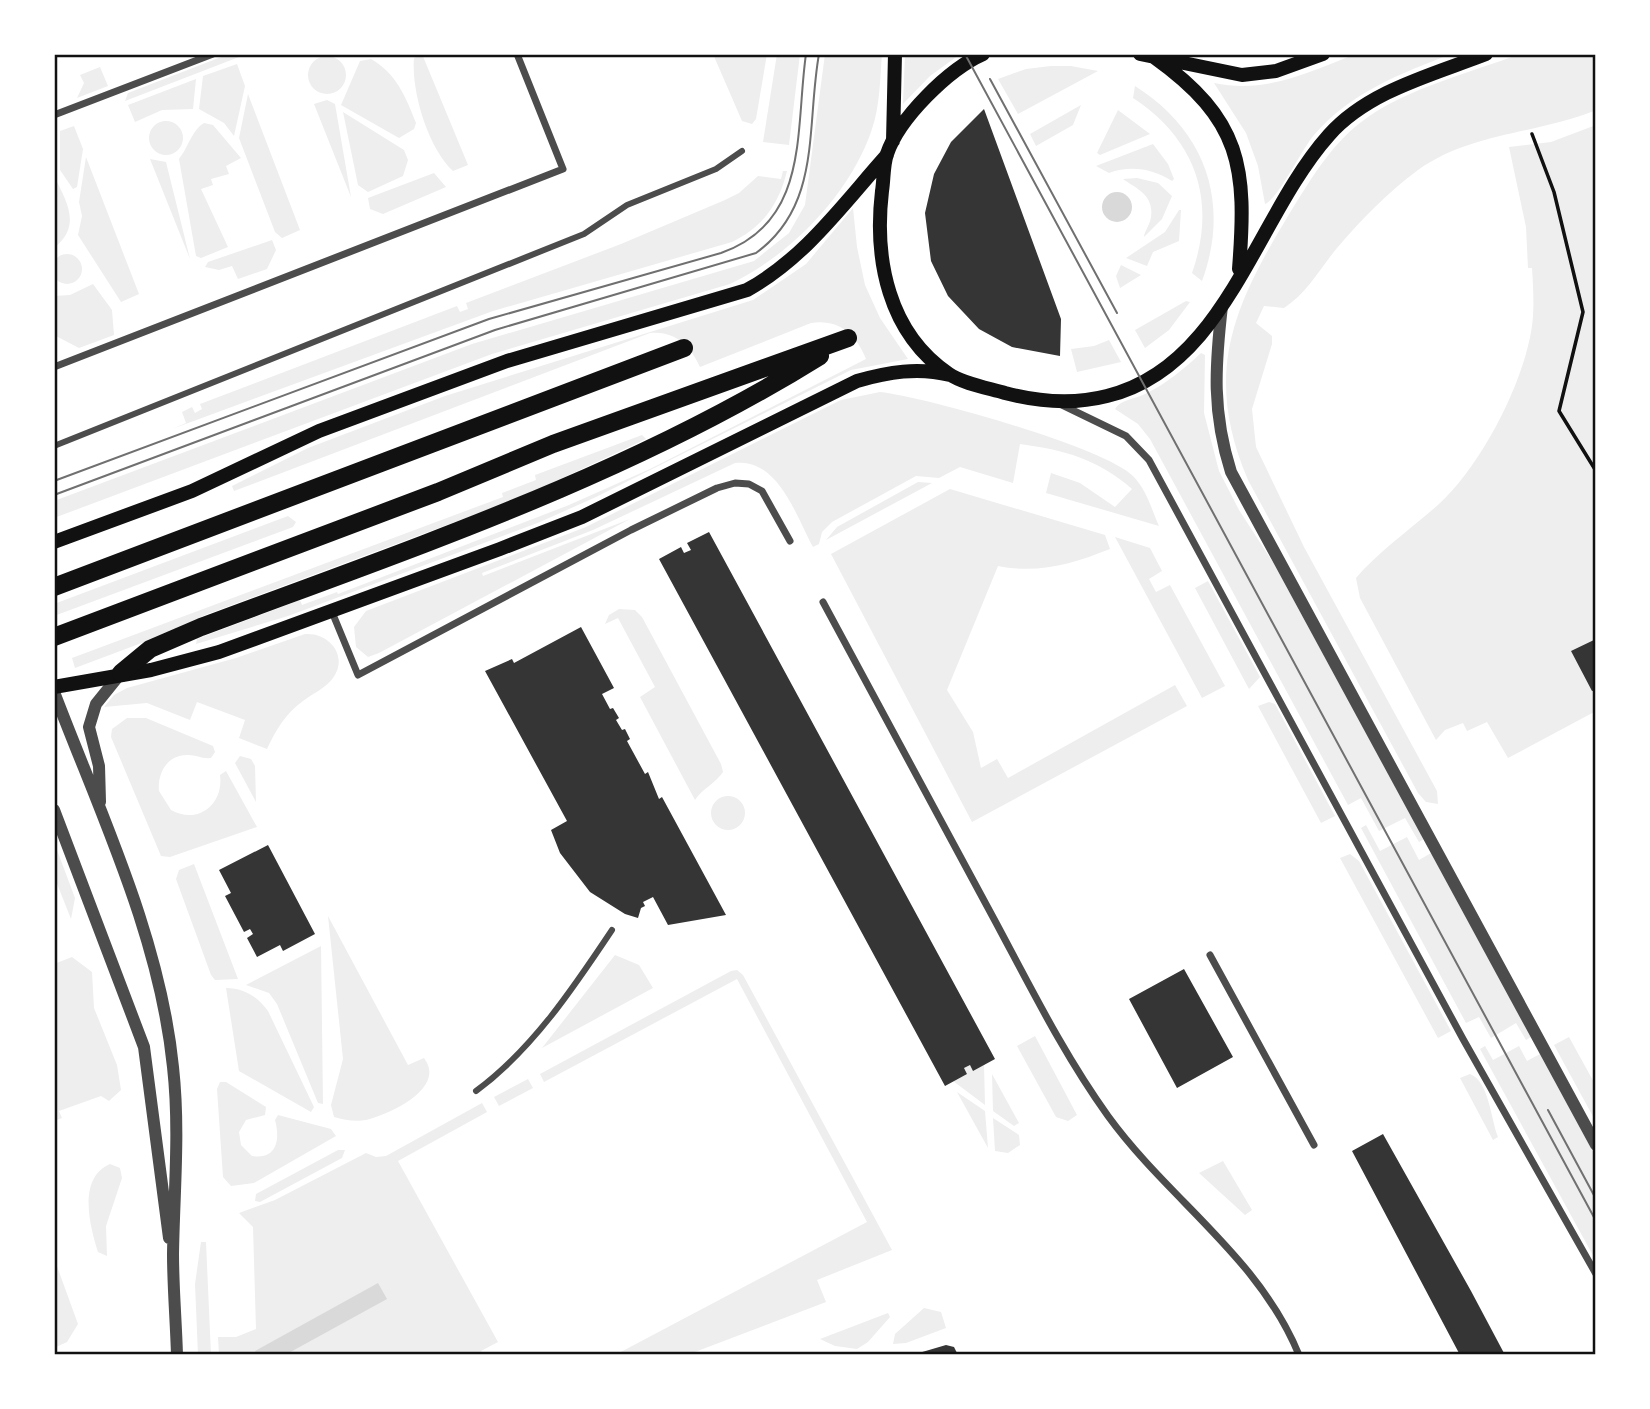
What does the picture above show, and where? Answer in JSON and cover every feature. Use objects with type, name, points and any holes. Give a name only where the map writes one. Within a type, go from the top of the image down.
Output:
[{"type":"main road","points":[[893,141],[895,54]]},
{"type":"main road","points":[[950,375],[905,325],[886,286],[880,259],[880,211],[887,155],[893,141],[933,89],[983,54]]},
{"type":"main road","points":[[1147,56],[1242,75],[1276,71],[1323,54]]},
{"type":"main road","points":[[54,690],[121,673],[151,670],[219,652],[582,517],[857,381],[894,372],[935,371],[1022,398],[1055,402],[1110,396],[1152,378],[1186,351],[1222,305],[1310,159],[1348,117],[1384,94],[1486,54]]},
{"type":"main road","points":[[1147,56],[1196,90],[1215,115],[1230,143],[1242,181],[1244,205],[1239,274]]},
{"type":"main road","points":[[54,542],[192,491],[319,431],[507,361],[747,290],[773,276],[811,242],[887,155]]},
{"type":"main road","points":[[54,637],[438,492],[553,444],[848,338],[766,389],[618,464],[512,510],[174,638],[150,649],[121,673]]},
{"type":"main road","points":[[54,587],[684,348]]},
{"type":"street","points":[[54,115],[213,54]]},
{"type":"street","points":[[54,368],[563,169],[517,54]]},
{"type":"street","points":[[54,446],[584,234],[628,205],[716,169],[742,151]]},
{"type":"street","points":[[1222,305],[1215,398],[1222,445],[1231,471],[1596,1145]]},
{"type":"street","points":[[1055,402],[1126,436],[1149,460],[1463,1039],[1596,1274]]},
{"type":"street","points":[[332,612],[358,676],[631,530],[717,488],[735,483],[749,484],[762,491],[790,541]]},
{"type":"street","points":[[823,602],[1079,1072],[1108,1116],[1142,1159],[1212,1228],[1261,1286],[1282,1315],[1299,1355]]},
{"type":"street","points":[[100,813],[99,766],[89,727],[96,704],[121,673]]},
{"type":"street","points":[[54,690],[145,939],[165,1014],[173,1066],[178,1139],[173,1256],[177,1355]]},
{"type":"street","points":[[54,810],[144,1047],[166,1223],[173,1256]]},
{"type":"street","points":[[476,1091],[502,1070],[538,1030],[582,974],[612,929]]},
{"type":"street","points":[[1210,955],[1314,1144]]},
{"type":"path","points":[[1532,134],[1554,192],[1583,312],[1559,411],[1596,471]]},
{"type":"shaded area","points":[[229,54],[239,57],[125,101],[128,93]]},
{"type":"shaded area","points":[[422,54],[468,165],[453,171],[436,148],[418,102],[414,58]]},
{"type":"shaded area","points":[[713,54],[767,54],[756,119],[752,124],[742,121]]},
{"type":"shaded area","points":[[777,54],[800,54],[789,145],[763,142]]},
{"type":"shaded area","points":[[825,54],[882,54],[878,102],[872,129],[862,153],[834,199],[796,240],[752,272],[730,284],[492,354],[54,518],[54,501],[472,344],[754,261],[789,233],[805,205]]},
{"type":"shaded area","points":[[905,54],[959,55],[930,76],[903,104]]},
{"type":"shaded area","points":[[1356,54],[1451,54],[1395,77],[1344,107],[1314,135],[1277,193],[1265,204],[1258,166],[1246,133],[1214,83],[1252,86],[1269,83],[1304,74]]},
{"type":"shaded area","points":[[1520,54],[1596,54],[1596,110],[1482,141],[1438,157],[1396,188],[1365,217],[1299,295],[1284,308],[1264,306],[1256,323],[1272,336],[1272,344],[1252,409],[1256,447],[1304,547],[1437,791],[1438,804],[1426,802],[1418,793],[1248,480],[1234,441],[1227,406],[1226,372],[1240,309],[1254,278],[1307,185],[1344,137],[1368,117],[1402,97]]},
{"type":"shaded area","points":[[327,56],[340,62],[346,75],[340,88],[327,94],[314,88],[308,75],[314,62]]},
{"type":"shaded area","points":[[371,59],[394,79],[416,123],[414,129],[399,138],[341,105],[360,61]]},
{"type":"shaded area","points":[[237,64],[245,86],[234,136],[224,123],[199,109],[203,76]]},
{"type":"shaded area","points":[[1071,66],[1098,71],[1018,114],[998,79],[1026,69]]},
{"type":"shaded area","points":[[100,67],[108,86],[77,98],[84,83],[80,75]]},
{"type":"shaded area","points":[[196,79],[193,109],[162,110],[135,122],[128,105]]},
{"type":"shaded area","points":[[1135,86],[1179,124],[1195,146],[1206,170],[1214,223],[1202,281],[1192,273],[1202,222],[1196,175],[1173,133],[1133,98]]},
{"type":"shaded area","points":[[248,94],[300,230],[282,238],[275,232],[239,138]]},
{"type":"shaded area","points":[[327,100],[335,104],[351,197],[314,104]]},
{"type":"shaded area","points":[[1081,105],[1073,125],[1036,146],[1030,134]]},
{"type":"shaded area","points":[[1118,110],[1150,134],[1100,155],[1097,153]]},
{"type":"shaded area","points":[[343,112],[404,150],[408,160],[403,176],[368,192],[358,185]]},
{"type":"shaded area","points":[[166,121],[178,126],[183,138],[178,150],[166,155],[154,150],[149,138],[154,126]]},
{"type":"shaded area","points":[[204,123],[213,125],[241,158],[226,166],[229,174],[211,179],[213,185],[201,189],[228,247],[201,258],[196,256],[179,159],[196,130]]},
{"type":"shaded area","points":[[1596,125],[1596,711],[1508,758],[1487,722],[1467,731],[1463,723],[1445,730],[1436,740],[1360,598],[1356,578],[1455,487],[1487,443],[1501,418],[1523,365],[1533,316],[1532,268],[1528,268],[1526,227],[1509,147],[1551,142]]},
{"type":"shaded area","points":[[74,126],[83,149],[77,187],[73,189],[60,170],[60,131]]},
{"type":"shaded area","points":[[1153,144],[1168,164],[1174,179],[1172,181],[1142,170],[1125,169],[1109,173],[1096,166]]},
{"type":"shaded area","points":[[86,157],[139,294],[121,302],[78,235],[82,216],[79,202]]},
{"type":"shaded area","points":[[150,159],[166,162],[190,259]]},
{"type":"shaded area","points":[[783,171],[787,171],[784,183],[768,213],[753,229],[732,242],[493,311],[172,429],[186,423],[182,412],[192,407],[195,413],[202,409],[200,404],[457,306],[460,312],[468,309],[466,303],[621,244],[725,200],[739,193],[758,176],[781,179]]},
{"type":"shaded area","points":[[434,173],[446,187],[383,214],[370,209],[368,198]]},
{"type":"shaded area","points":[[54,176],[67,204],[70,222],[63,240],[54,248]]},
{"type":"shaded area","points":[[1137,178],[1158,183],[1172,196],[1162,219],[1144,237],[1151,217],[1150,203],[1123,179]]},
{"type":"shaded area","points":[[1117,192],[1128,196],[1132,207],[1128,218],[1117,222],[1106,218],[1102,207],[1106,196]]},
{"type":"shaded area","points":[[853,208],[865,285],[880,318],[908,359],[851,370],[596,497],[540,522],[288,616],[196,644],[197,639],[300,600],[302,605],[337,592],[338,594],[569,505],[650,469],[866,359],[852,336],[830,323],[811,323],[700,367],[681,341],[667,334],[650,333],[234,491],[232,486],[308,448],[445,396],[753,300],[806,264]]},
{"type":"shaded area","points":[[1179,210],[1179,241],[1153,252],[1147,266],[1126,258],[1165,232]]},
{"type":"shaded area","points":[[272,240],[276,250],[267,269],[238,279],[232,266],[219,270],[205,267],[208,262]]},
{"type":"shaded area","points":[[67,254],[78,258],[82,269],[78,280],[67,284],[56,280],[52,269],[56,258]]},
{"type":"shaded area","points":[[1121,265],[1141,275],[1120,288],[1116,276]]},
{"type":"shaded area","points":[[93,284],[112,310],[114,335],[79,348],[54,335],[54,296],[70,295]]},
{"type":"shaded area","points":[[1186,301],[1190,302],[1169,330],[1145,348],[1135,330]]},
{"type":"shaded area","points":[[1109,340],[1121,362],[1077,372],[1071,349],[1094,346]]},
{"type":"shaded area","points":[[1201,353],[1205,355],[1204,413],[1219,471],[1239,510],[1274,564],[1424,839],[1419,842],[1405,818],[1379,831],[1361,798],[1348,805],[1150,439],[1138,424],[1115,409],[1124,402],[1160,386]]},
{"type":"shaded area","points":[[880,392],[935,403],[1012,425],[1087,451],[1115,464],[1138,482],[1159,526],[1046,493],[1051,473],[1080,483],[1115,507],[1132,489],[1093,463],[1051,449],[1020,444],[1013,483],[960,467],[939,478],[916,476],[832,522],[822,532],[819,544],[813,547],[784,491],[774,479],[750,464],[735,463],[593,530],[482,573],[483,576],[630,519],[379,653],[368,657],[356,647],[354,627],[366,611],[586,527],[841,400]]},
{"type":"shaded area","points":[[642,435],[646,439],[541,488],[205,615],[155,638],[75,668],[72,658],[503,497],[502,493],[536,480],[535,475]]},
{"type":"shaded area","points":[[918,482],[932,483],[826,540],[837,527]]},
{"type":"shaded area","points":[[950,489],[1105,535],[1110,549],[1055,566],[1027,569],[998,566],[947,690],[973,732],[981,768],[997,759],[1008,778],[1175,685],[1187,706],[972,822],[831,554]]},
{"type":"shaded area","points":[[288,516],[296,522],[293,527],[54,616],[54,604]]},
{"type":"shaded area","points":[[1115,537],[1150,548],[1162,571],[1149,579],[1156,592],[1170,585],[1225,686],[1202,698]]},
{"type":"shaded area","points":[[1208,581],[1260,677],[1249,689],[1195,588]]},
{"type":"shaded area","points":[[619,609],[635,610],[642,617],[721,764],[723,772],[695,800],[640,697],[655,687],[618,618],[605,624],[609,615]]},
{"type":"shaded area","points":[[305,634],[314,634],[329,641],[338,654],[337,670],[327,685],[286,717],[267,749],[239,738],[245,720],[197,702],[190,720],[147,703],[104,707],[114,695],[127,688],[236,658]]},
{"type":"shaded area","points":[[1269,702],[1275,704],[1335,816],[1321,823],[1258,706]]},
{"type":"shaded area","points":[[127,718],[146,718],[213,746],[215,752],[211,758],[181,756],[165,766],[159,791],[171,810],[191,815],[207,809],[218,795],[220,775],[226,771],[257,827],[170,857],[161,856],[111,737],[112,729]]},
{"type":"shaded area","points":[[240,756],[251,759],[255,766],[256,802],[235,763]]},
{"type":"shaded area","points":[[728,796],[740,801],[745,813],[740,825],[728,830],[716,825],[711,813],[716,801]]},
{"type":"shaded area","points":[[1366,825],[1380,851],[1407,837],[1419,860],[1431,853],[1531,1037],[1526,1040],[1516,1023],[1491,1038],[1479,1017],[1466,1023],[1361,828]]},
{"type":"shaded area","points":[[54,842],[75,898],[71,919],[54,876]]},
{"type":"shaded area","points":[[1350,854],[1359,861],[1451,1031],[1438,1038],[1340,858]]},
{"type":"shaded area","points":[[194,864],[238,979],[215,980],[211,975],[176,879],[179,870]]},
{"type":"shaded area","points":[[328,916],[408,1065],[424,1058],[429,1069],[428,1079],[413,1098],[401,1106],[366,1120],[334,1117],[331,1105],[343,1059]]},
{"type":"shaded area","points":[[321,946],[323,1104],[318,1103],[277,1004],[269,993],[246,985]]},
{"type":"shaded area","points":[[615,955],[639,965],[653,988],[542,1048]]},
{"type":"shaded area","points":[[72,957],[92,972],[94,1008],[117,1065],[121,1090],[109,1101],[101,1096],[59,1111],[62,1118],[54,1121],[54,964]]},
{"type":"shaded area","points":[[737,970],[743,975],[892,1250],[817,1280],[826,1302],[687,1355],[615,1355],[867,1222],[737,979],[544,1082],[540,1074]]},
{"type":"shaded area","points":[[226,988],[250,994],[268,1011],[314,1107],[311,1112],[239,1071]]},
{"type":"shaded area","points":[[1035,1036],[1077,1115],[1068,1121],[1056,1117],[1017,1046]]},
{"type":"shaded area","points":[[1569,1037],[1596,1086],[1596,1122],[1554,1045]]},
{"type":"shaded area","points":[[1485,1046],[1493,1060],[1519,1046],[1527,1061],[1540,1054],[1596,1157],[1596,1261],[1480,1049]]},
{"type":"shaded area","points":[[970,1065],[973,1070],[984,1065],[985,1105],[953,1081],[967,1074],[964,1068]]},
{"type":"shaded area","points":[[992,1074],[1019,1123],[1014,1126],[993,1111]]},
{"type":"shaded area","points":[[1470,1074],[1481,1084],[1485,1093],[1498,1137],[1493,1140],[1460,1078]]},
{"type":"shaded area","points":[[528,1079],[533,1088],[499,1106],[494,1097]]},
{"type":"shaded area","points":[[220,1082],[226,1082],[266,1107],[265,1115],[246,1120],[239,1132],[241,1145],[252,1156],[267,1155],[272,1151],[277,1140],[275,1120],[278,1115],[331,1129],[336,1136],[254,1183],[231,1186],[223,1177],[217,1089]]},
{"type":"shaded area","points":[[957,1092],[985,1111],[988,1148]]},
{"type":"shaded area","points":[[482,1103],[487,1112],[398,1161],[498,1342],[481,1351],[483,1355],[219,1355],[218,1337],[236,1337],[256,1329],[253,1227],[239,1213],[275,1200],[366,1153],[376,1157],[386,1156]]},
{"type":"shaded area","points":[[993,1118],[1019,1135],[1020,1145],[1008,1153],[995,1151]]},
{"type":"shaded area","points":[[338,1150],[345,1150],[342,1158],[260,1202],[255,1201],[256,1194]]},
{"type":"shaded area","points":[[1223,1161],[1252,1210],[1245,1215],[1199,1173]]},
{"type":"shaded area","points":[[110,1164],[120,1168],[122,1178],[106,1226],[107,1256],[98,1252],[89,1204],[93,1180]]},
{"type":"shaded area","points":[[201,1242],[206,1242],[211,1355],[198,1355],[195,1284]]},
{"type":"shaded area","points":[[54,1258],[78,1324],[67,1342],[54,1348]]},
{"type":"shaded area","points":[[378,1283],[387,1299],[285,1355],[257,1355],[255,1351]]},
{"type":"shaded area","points":[[924,1308],[941,1312],[946,1328],[906,1343],[893,1344],[895,1334]]},
{"type":"shaded area","points":[[888,1313],[890,1317],[868,1342],[857,1349],[835,1346],[820,1339]]},
{"type":"building","points":[[984,109],[1061,319],[1060,356],[1012,347],[979,329],[948,296],[931,261],[925,213],[934,174],[951,142]]},
{"type":"building","points":[[709,532],[995,1059],[973,1071],[970,1065],[964,1068],[967,1074],[945,1086],[659,559],[681,547],[684,553],[691,550],[687,543]]},
{"type":"building","points":[[581,627],[614,688],[602,694],[610,709],[613,708],[619,718],[616,720],[630,739],[627,741],[645,774],[648,772],[659,799],[662,797],[726,915],[668,925],[653,897],[643,902],[645,906],[641,908],[638,918],[625,914],[590,892],[560,853],[551,830],[567,821],[485,671],[512,659],[514,663]]},
{"type":"building","points":[[1596,639],[1596,690],[1592,691],[1571,651]]},
{"type":"building","points":[[268,845],[315,934],[283,951],[280,945],[257,957],[247,938],[253,934],[250,929],[244,932],[225,896],[231,893],[219,870]]},
{"type":"building","points":[[1184,969],[1233,1057],[1177,1088],[1129,999]]},
{"type":"building","points":[[1383,1134],[1505,1355],[1460,1355],[1352,1151]]},
{"type":"building","points":[[946,1345],[954,1347],[958,1355],[912,1355]]},
{"type":"tram line","points":[[54,481],[489,319],[721,253],[750,239],[770,220],[784,196],[793,170],[806,54]]},
{"type":"tram line","points":[[54,495],[495,330],[756,253],[777,234],[792,212],[802,188],[811,136],[819,54]]},
{"type":"tram line","points":[[965,54],[1596,1221]]},
{"type":"tram line","points":[[990,79],[1117,313]]},
{"type":"tram line","points":[[1548,1110],[1596,1199]]}]
